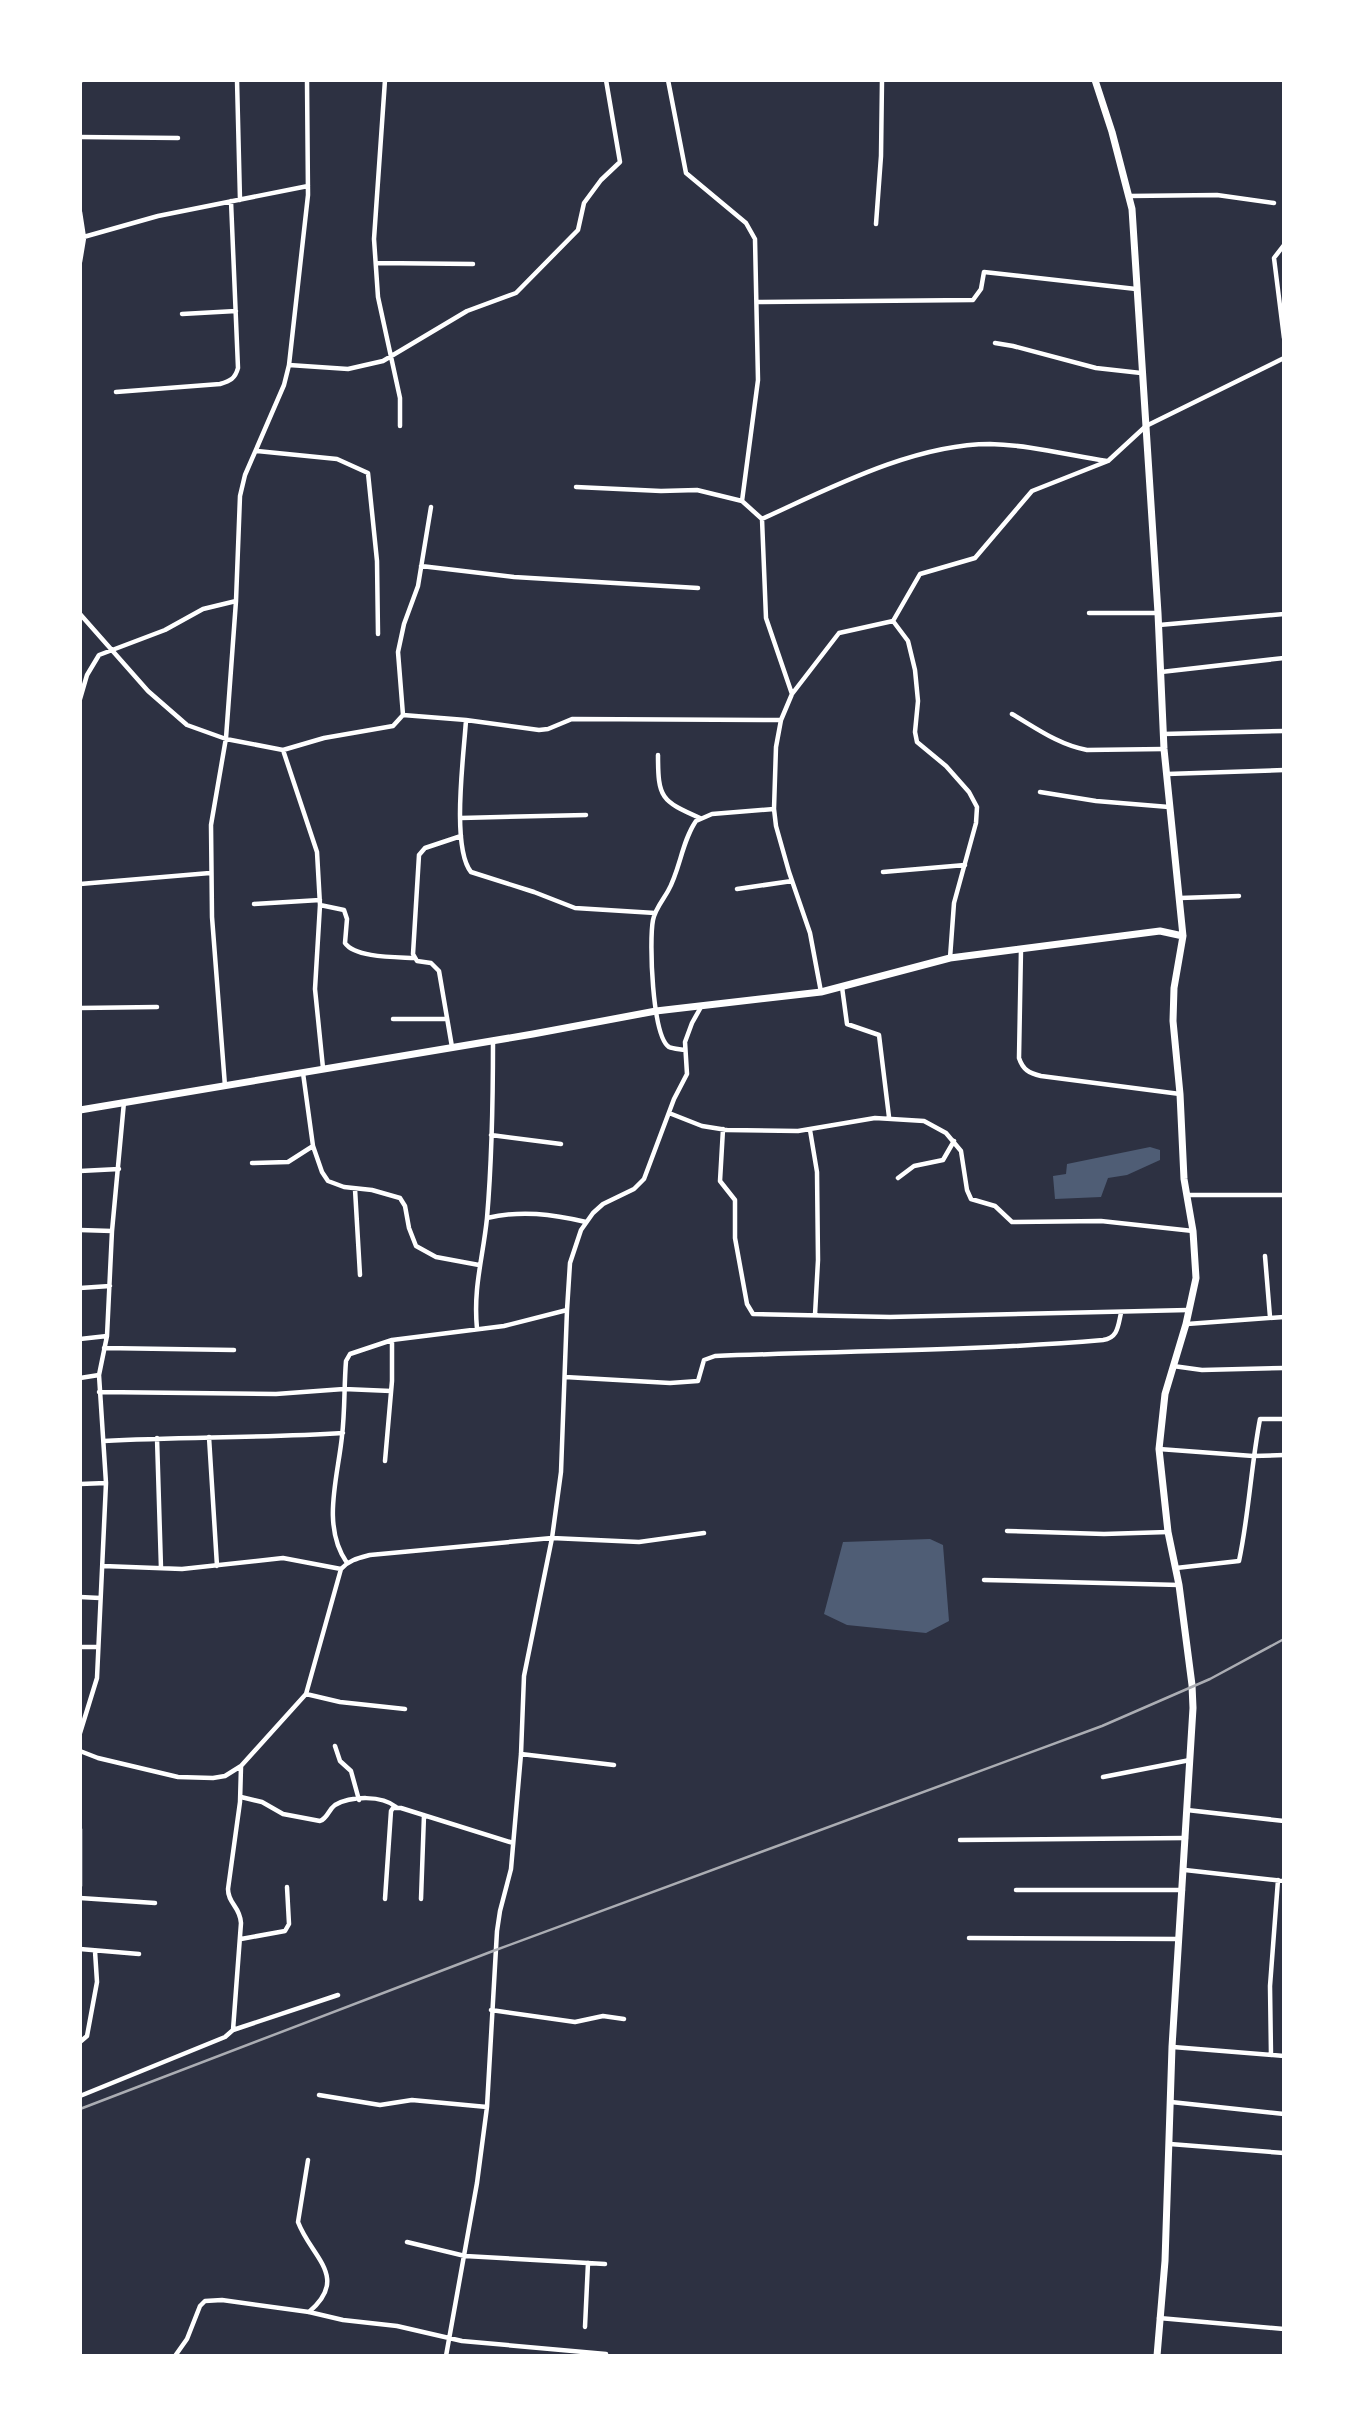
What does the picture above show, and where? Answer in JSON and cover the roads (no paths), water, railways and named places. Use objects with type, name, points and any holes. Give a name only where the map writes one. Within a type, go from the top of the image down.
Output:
[{"type":"main road","points":[[1095,80],[1132,209],[1159,625],[1164,749],[1183,936],[1174,988],[1172,1021],[1196,1278],[1162,1416],[1159,1449],[1168,1532],[1179,1585],[1192,1685],[1185,1870],[1172,2047],[1170,2144],[1157,2356]]},
{"type":"main road","points":[[80,1110],[704,1003],[821,992],[950,958],[1160,931],[1183,936]]},
{"type":"street","points":[[237,80],[240,200]]},
{"type":"street","points":[[225,1087],[210,873],[211,825],[226,738],[240,496],[245,475],[284,385],[289,365],[308,186],[307,80]]},
{"type":"street","points":[[385,80],[374,239],[378,297],[400,398],[400,426]]},
{"type":"street","points":[[289,365],[348,369],[383,361],[467,311],[516,293],[578,230],[584,203],[601,180],[620,162],[606,80]]},
{"type":"street","points":[[668,80],[686,173],[752,230],[755,239],[758,380],[742,501]]},
{"type":"street","points":[[876,224],[881,156],[882,80]]},
{"type":"street","points":[[80,137],[178,138]]},
{"type":"street","points":[[82,238],[158,216],[308,186]]},
{"type":"street","points":[[1128,196],[1217,195],[1274,203]]},
{"type":"street","points":[[116,392],[220,384],[231,380],[238,368],[231,201]]},
{"type":"street","points":[[80,212],[80,262]]},
{"type":"street","points":[[1283,245],[1274,258],[1283,338]]},
{"type":"street","points":[[376,263],[473,264]]},
{"type":"street","points":[[757,302],[967,301],[973,300],[981,289],[984,272],[1136,289]]},
{"type":"street","points":[[183,314],[236,311]]},
{"type":"street","points":[[995,343],[1096,368],[1141,373]]},
{"type":"street","points":[[821,992],[810,933],[779,842],[774,809],[776,747],[781,720],[792,695],[839,633],[893,621],[920,574],[975,558],[1032,491],[1108,461],[1146,426],[1283,358]]},
{"type":"street","points":[[762,519],[858,475],[937,451],[988,444],[1108,461]]},
{"type":"street","points":[[257,451],[337,459],[368,473],[377,561],[378,634]]},
{"type":"street","points":[[576,487],[697,490],[742,501],[762,519],[766,618],[792,695]]},
{"type":"street","points":[[80,614],[148,691],[187,725],[226,738],[283,750],[324,738],[393,726],[403,715],[398,652],[404,624],[418,586],[431,506]]},
{"type":"street","points":[[421,566],[514,576],[698,588]]},
{"type":"street","points":[[80,699],[90,666],[99,655],[165,630],[203,609],[236,601]]},
{"type":"street","points":[[1089,613],[1158,613]]},
{"type":"street","points":[[1159,625],[1283,614]]},
{"type":"street","points":[[893,621],[908,640],[915,670],[918,701],[915,732],[917,742],[946,766],[969,792],[977,807],[976,823],[951,920],[950,958]]},
{"type":"street","points":[[1161,672],[1283,657]]},
{"type":"street","points":[[1012,714],[1075,748],[1164,749]]},
{"type":"street","points":[[403,715],[539,730],[572,719],[781,720]]},
{"type":"street","points":[[466,720],[461,836],[466,864],[474,874],[575,908],[655,913]]},
{"type":"street","points":[[1163,734],[1283,731]]},
{"type":"street","points":[[283,750],[315,842],[320,903],[315,989],[323,1068]]},
{"type":"street","points":[[658,755],[658,783],[662,794],[673,805],[701,818]]},
{"type":"street","points":[[1167,774],[1283,770]]},
{"type":"street","points":[[1040,792],[1096,801],[1170,807]]},
{"type":"street","points":[[685,1050],[673,1048],[666,1043],[656,1011],[652,974],[655,913],[678,871],[693,826],[701,818],[712,814],[774,809]]},
{"type":"street","points":[[461,818],[586,814]]},
{"type":"street","points":[[414,958],[419,855],[425,848],[461,836]]},
{"type":"street","points":[[883,872],[965,865]]},
{"type":"street","points":[[80,884],[210,873]]},
{"type":"street","points":[[737,889],[792,881]]},
{"type":"street","points":[[1179,898],[1238,896]]},
{"type":"street","points":[[254,904],[320,903],[344,910],[347,919],[345,943],[351,949],[431,963],[439,971],[452,1047]]},
{"type":"street","points":[[1021,949],[1019,1058],[1022,1067],[1029,1073],[1041,1076],[1180,1094]]},
{"type":"street","points":[[842,986],[847,1024],[879,1035],[889,1117]]},
{"type":"street","points":[[446,2356],[465,2256],[487,2107],[499,1911],[511,1869],[521,1754],[524,1676],[552,1538],[561,1472],[570,1263],[586,1222],[603,1204],[634,1188],[644,1179],[687,1074],[686,1036],[704,1003]]},
{"type":"street","points":[[80,1008],[157,1007]]},
{"type":"street","points":[[393,1019],[446,1019]]},
{"type":"street","points":[[477,1329],[475,1295],[487,1218],[493,1041]]},
{"type":"street","points":[[303,1072],[313,1146],[328,1181],[355,1189],[382,1192],[404,1201],[413,1240],[420,1248],[436,1257],[480,1265]]},
{"type":"street","points":[[80,1733],[96,1686],[106,1483],[99,1375],[107,1336],[112,1231],[124,1101]]},
{"type":"street","points":[[669,1113],[702,1126],[723,1129],[810,1130],[842,1122],[889,1117],[924,1121],[938,1127],[954,1140],[961,1151],[969,1196],[975,1201],[995,1206],[1012,1222],[1101,1221],[1193,1231]]},
{"type":"street","points":[[723,1129],[720,1181],[736,1200],[734,1228],[747,1304],[753,1314],[890,1317],[1189,1310]]},
{"type":"street","points":[[810,1130],[817,1172],[818,1260],[815,1315]]},
{"type":"street","points":[[491,1135],[561,1144]]},
{"type":"street","points":[[898,1178],[914,1166],[943,1160],[954,1140]]},
{"type":"street","points":[[252,1163],[288,1162],[313,1146]]},
{"type":"street","points":[[80,1171],[119,1169]]},
{"type":"street","points":[[355,1189],[360,1275]]},
{"type":"street","points":[[1187,1195],[1283,1195]]},
{"type":"street","points":[[487,1218],[525,1213],[558,1215],[586,1222]]},
{"type":"street","points":[[80,1230],[112,1231]]},
{"type":"street","points":[[1265,1256],[1270,1317]]},
{"type":"street","points":[[80,1288],[110,1286]]},
{"type":"street","points":[[347,1563],[339,1552],[335,1537],[333,1491],[343,1433],[346,1361],[350,1354],[392,1340],[504,1326],[566,1310]]},
{"type":"street","points":[[565,1377],[670,1383],[698,1381],[704,1360],[715,1356],[884,1349],[940,1351],[1103,1340],[1116,1334],[1121,1313]]},
{"type":"street","points":[[1186,1324],[1283,1317]]},
{"type":"street","points":[[80,1339],[107,1336]]},
{"type":"street","points":[[385,1461],[392,1340]]},
{"type":"street","points":[[104,1349],[234,1350]]},
{"type":"street","points":[[1173,1366],[1202,1370],[1283,1368]]},
{"type":"street","points":[[80,1378],[99,1375]]},
{"type":"street","points":[[99,1392],[276,1394],[344,1389],[391,1391]]},
{"type":"street","points":[[1175,1568],[1239,1561],[1260,1419],[1283,1419]]},
{"type":"street","points":[[104,1441],[263,1438],[343,1433]]},
{"type":"street","points":[[209,1437],[217,1566]]},
{"type":"street","points":[[157,1438],[161,1569]]},
{"type":"street","points":[[1159,1449],[1253,1456],[1283,1455]]},
{"type":"street","points":[[80,1484],[106,1483]]},
{"type":"street","points":[[1007,1531],[1104,1534],[1168,1532]]},
{"type":"street","points":[[80,1751],[97,1758],[178,1777],[225,1776],[241,1766],[306,1694],[341,1569],[347,1563],[370,1555],[552,1538],[639,1542],[704,1533]]},
{"type":"street","points":[[103,1566],[161,1569],[284,1558],[341,1569]]},
{"type":"street","points":[[984,1580],[1179,1585]]},
{"type":"street","points":[[80,1597],[100,1598]]},
{"type":"street","points":[[80,1647],[97,1647]]},
{"type":"street","points":[[306,1694],[340,1702],[405,1709]]},
{"type":"street","points":[[335,1746],[340,1761],[351,1771],[359,1800]]},
{"type":"street","points":[[521,1754],[614,1765]]},
{"type":"street","points":[[1103,1777],[1190,1760]]},
{"type":"street","points":[[233,2030],[241,1939],[240,1914],[236,1905],[230,1901],[228,1889],[241,1797],[241,1766]]},
{"type":"street","points":[[241,1797],[262,1802],[282,1814],[320,1821],[326,1819],[336,1805],[359,1800],[385,1800],[396,1807],[513,1843]]},
{"type":"street","points":[[386,1899],[391,1811],[396,1807]]},
{"type":"street","points":[[1187,1810],[1283,1821]]},
{"type":"street","points":[[421,1899],[424,1815]]},
{"type":"street","points":[[80,1829],[80,1886]]},
{"type":"street","points":[[960,1840],[1186,1838]]},
{"type":"street","points":[[1185,1870],[1281,1880],[1270,1986],[1271,2055]]},
{"type":"street","points":[[241,1939],[285,1931],[289,1923],[287,1887]]},
{"type":"street","points":[[1016,1890],[1183,1890]]},
{"type":"street","points":[[80,1898],[155,1903]]},
{"type":"street","points":[[969,1938],[1180,1939]]},
{"type":"street","points":[[80,1949],[139,1954]]},
{"type":"street","points":[[80,2042],[86,2036],[97,1982],[94,1951]]},
{"type":"street","points":[[80,2096],[225,2037],[233,2030],[338,1995]]},
{"type":"street","points":[[491,2010],[575,2022],[603,2017],[624,2019]]},
{"type":"street","points":[[1172,2047],[1283,2056]]},
{"type":"street","points":[[319,2095],[380,2105],[412,2101],[487,2107]]},
{"type":"street","points":[[1171,2102],[1283,2114]]},
{"type":"street","points":[[1170,2144],[1283,2153]]},
{"type":"street","points":[[308,2160],[298,2222],[301,2231],[319,2256],[328,2281],[323,2297],[309,2312]]},
{"type":"street","points":[[407,2242],[465,2256],[605,2264]]},
{"type":"street","points":[[585,2327],[587,2263]]},
{"type":"street","points":[[175,2356],[187,2339],[198,2309],[205,2301],[230,2301],[309,2312],[343,2320],[416,2330],[449,2339],[606,2354]]},
{"type":"street","points":[[1160,2318],[1283,2329]]},
{"type":"water","points":[[1150,1147],[1160,1150],[1160,1160],[1127,1175],[1108,1178],[1101,1197],[1055,1199],[1053,1176],[1066,1174],[1067,1164]]},
{"type":"water","points":[[930,1539],[943,1545],[949,1621],[926,1633],[847,1625],[824,1614],[843,1542]]},
{"type":"railway","points":[[80,2109],[493,1951],[1102,1726],[1210,1679],[1284,1639]]}]
